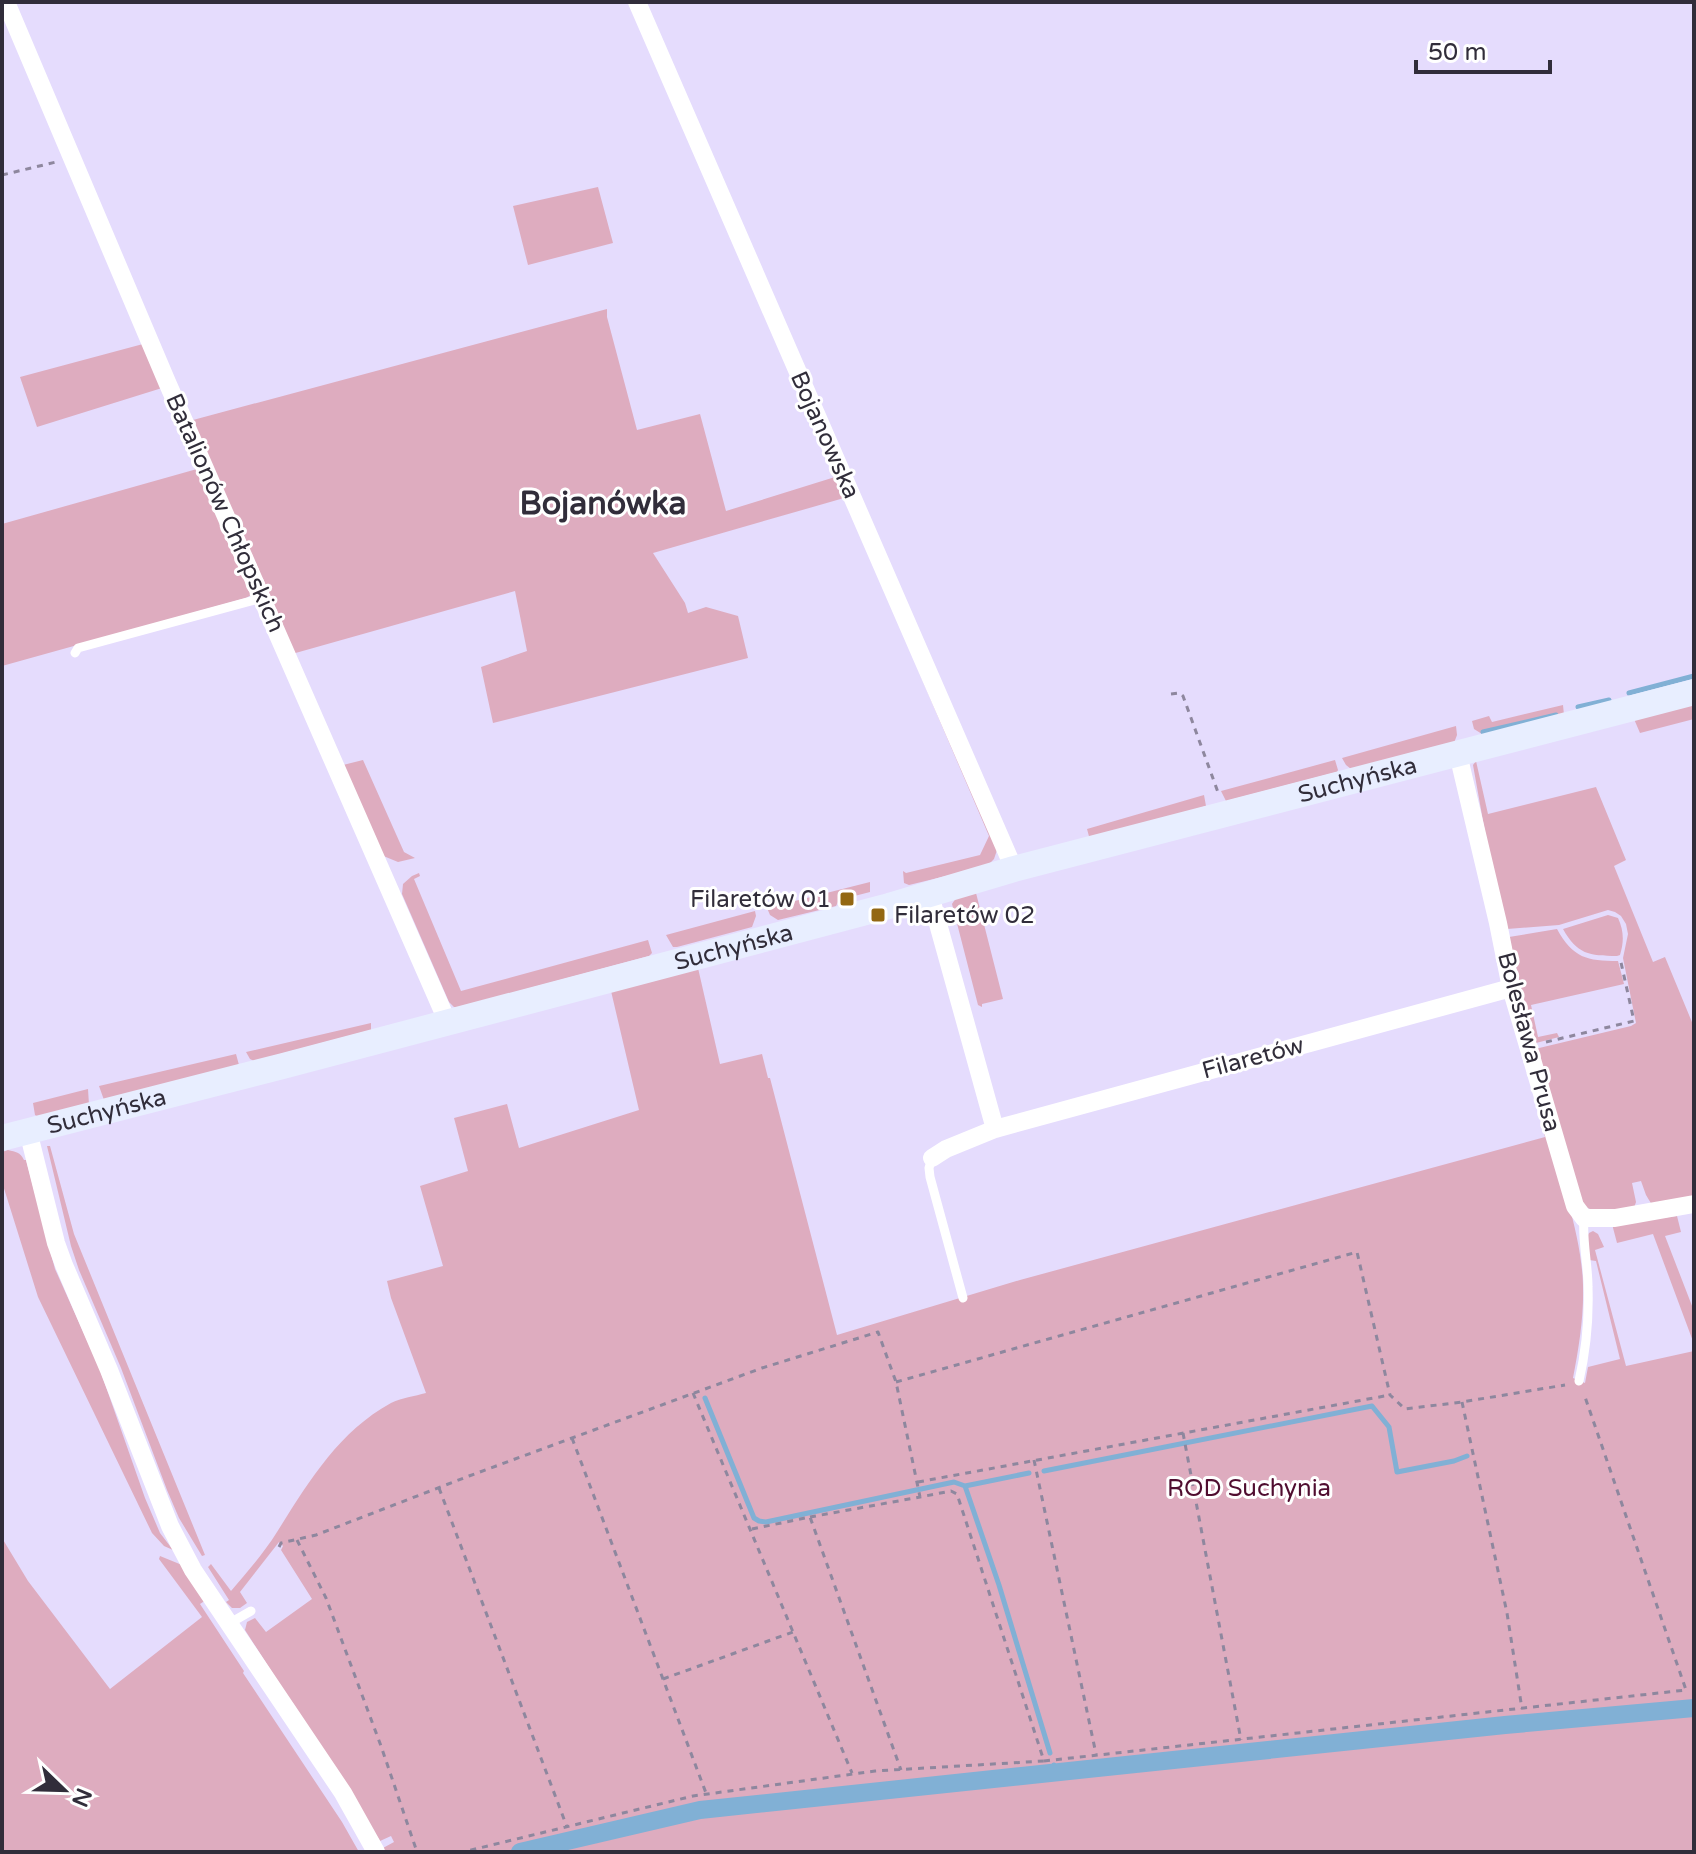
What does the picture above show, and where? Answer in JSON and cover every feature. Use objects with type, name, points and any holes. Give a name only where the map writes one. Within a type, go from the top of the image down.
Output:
[{"type":"street","name":"Batalionów Chłopskich","points":[[6,2],[167,382],[448,1023]]},
{"type":"street","name":"Bojanowska","points":[[637,2],[1014,869]]},
{"type":"street","name":"Suchyńska","points":[[2,1138],[448,1023],[930,895],[1014,869],[1694,692]]},
{"type":"street","name":"Bolesława Prusa","points":[[1458,754],[1527,1047],[1575,1206],[1584,1218]]},
{"type":"street","points":[[930,895],[995,1129]]},
{"type":"street","name":"Filaretów","points":[[932,1158],[995,1129],[1511,988]]},
{"type":"street","points":[[28,1131],[56,1243],[160,1502],[193,1570],[343,1793],[376,1852]]},
{"type":"street","points":[[1584,1218],[1615,1218],[1694,1204]]},
{"type":"lane","points":[[75,653],[78,648],[262,598]]},
{"type":"lane","points":[[932,1158],[930,1177],[963,1298]]},
{"type":"lane","points":[[1578,1385],[1587,1336],[1584,1218]]},
{"type":"lane","points":[[230,1623],[251,1611]]},
{"type":"path","points":[[2,175],[56,162],[68,165],[80,174]]},
{"type":"path","points":[[1171,694],[1180,693],[1183,696],[1219,791],[1224,815]]},
{"type":"path","points":[[1527,1047],[1634,1021],[1620,958]]},
{"type":"path","points":[[463,1852],[706,1794],[852,1775],[1096,1756],[1686,1690],[1578,1385],[1405,1409],[1390,1395],[1357,1252],[896,1382]]},
{"type":"path","points":[[279,1547],[281,1543],[316,1535],[762,1368],[878,1332],[896,1382],[920,1497]]},
{"type":"path","points":[[693,1393],[852,1775]]},
{"type":"path","points":[[917,1482],[1390,1395]]},
{"type":"path","points":[[1462,1402],[1507,1613],[1522,1709]]},
{"type":"path","points":[[1183,1433],[1241,1740]]},
{"type":"path","points":[[572,1438],[706,1794]]},
{"type":"path","points":[[1034,1460],[1096,1756]]},
{"type":"path","points":[[439,1488],[567,1827]]},
{"type":"path","points":[[750,1530],[951,1491],[957,1494],[1044,1761]]},
{"type":"path","points":[[810,1517],[901,1770]]},
{"type":"path","points":[[297,1540],[326,1598],[417,1852]]},
{"type":"path","points":[[663,1679],[793,1632]]},
{"type":"green space","points":[[598,187],[613,243],[528,265],[513,206]]},
{"type":"green space","points":[[607,309],[637,430],[700,414],[726,511],[835,477],[844,498],[653,553],[685,603],[688,613],[706,607],[738,616],[748,658],[493,723],[481,667],[527,651],[515,591],[292,654],[193,420]]},
{"type":"green space","points":[[143,344],[162,388],[37,427],[20,377]]},
{"type":"green space","points":[[197,469],[251,595],[2,666],[2,524]]},
{"type":"green space","points":[[916,665],[997,850],[987,866],[909,885],[904,883],[903,871],[906,873],[980,855],[989,836]]},
{"type":"green space","points":[[1694,703],[1694,719],[1640,733],[1634,719]]},
{"type":"green space","points":[[1563,705],[1564,715],[1482,734],[1474,729],[1472,721],[1489,716],[1492,722]]},
{"type":"green space","points":[[1456,726],[1454,743],[1351,769],[1342,758]]},
{"type":"green space","points":[[363,760],[404,852],[415,858],[398,862],[381,855],[343,765]]},
{"type":"green space","points":[[1335,760],[1337,772],[1226,801],[1221,791]]},
{"type":"green space","points":[[1476,761],[1488,814],[1596,787],[1626,860],[1614,866],[1653,962],[1665,957],[1694,1027],[1694,1197],[1652,1205],[1641,1181],[1632,1183],[1636,1202],[1634,1208],[1600,1211],[1581,1204],[1535,1049],[1636,1023],[1623,958],[1628,934],[1626,924],[1621,916],[1608,910],[1559,925],[1507,929],[1485,832],[1473,765]]},
{"type":"green space","points":[[1204,795],[1206,806],[1090,840],[1087,829]]},
{"type":"green space","points":[[419,873],[420,876],[414,879],[461,991],[648,940],[652,953],[454,1007],[449,1002],[402,894],[403,884]]},
{"type":"green space","points":[[870,882],[870,892],[839,900],[836,906],[778,920],[770,915],[767,908]]},
{"type":"green space","points":[[976,893],[1003,999],[982,1004],[982,1007],[978,1005],[952,904],[956,898]]},
{"type":"green space","points":[[755,911],[752,927],[677,947],[673,947],[666,935]]},
{"type":"green space","points":[[1608,915],[1618,918],[1623,936],[1620,955],[1617,956],[1579,949],[1563,929]]},
{"type":"green space","points":[[1557,929],[1569,946],[1582,956],[1618,961],[1624,984],[1531,1005],[1538,1037],[1557,1033],[1559,1037],[1536,1043],[1509,937]]},
{"type":"green space","name":"ROD Suchynia","points":[[698,968],[720,1064],[762,1054],[837,1335],[1020,1280],[1545,1137],[1544,1133],[1548,1133],[1570,1208],[1582,1267],[1582,1320],[1573,1378],[1585,1383],[1588,1367],[1620,1359],[1596,1261],[1589,1260],[1586,1239],[1593,1231],[1598,1234],[1604,1247],[1595,1250],[1626,1366],[1694,1351],[1694,1704],[701,1806],[506,1852],[385,1852],[383,1848],[394,1842],[391,1836],[380,1841],[245,1630],[247,1622],[255,1618],[266,1632],[312,1599],[281,1550],[283,1546],[279,1542],[240,1592],[247,1603],[240,1608],[232,1608],[226,1602],[229,1600],[208,1567],[211,1564],[231,1591],[267,1547],[313,1477],[355,1428],[391,1403],[426,1393],[387,1281],[443,1266],[420,1186],[468,1171],[454,1118],[507,1104],[519,1148],[639,1110],[611,991]]},
{"type":"green space","points":[[371,1023],[371,1030],[254,1061],[246,1052]]},
{"type":"green space","points":[[236,1054],[239,1065],[104,1100],[99,1086]]},
{"type":"green space","points":[[88,1089],[89,1105],[40,1118],[35,1115],[33,1103]]},
{"type":"green space","points":[[47,1146],[50,1146],[74,1234],[205,1555],[202,1556],[179,1518],[79,1270]]},
{"type":"green space","points":[[8,1150],[26,1160],[55,1269],[99,1367],[145,1498],[160,1533],[173,1550],[164,1546],[152,1533],[38,1297],[2,1182],[2,1152]]},
{"type":"green space","points":[[1677,1216],[1681,1232],[1665,1236],[1694,1311],[1694,1344],[1653,1234],[1617,1243],[1612,1224]]},
{"type":"green space","points":[[2,1538],[28,1581],[110,1689],[202,1617],[159,1559],[160,1556],[182,1565],[206,1600],[200,1604],[359,1852],[2,1852]]},
{"type":"green space","points":[[1694,1708],[1694,1852],[545,1852],[702,1815]]},
{"type":"waterway","points":[[1629,693],[1694,676]]},
{"type":"waterway","points":[[1578,707],[1609,700]]},
{"type":"waterway","points":[[1483,732],[1556,715]]},
{"type":"waterway","points":[[705,1398],[754,1518],[759,1521],[954,1482],[965,1486],[1050,1753]]},
{"type":"waterway","points":[[1044,1471],[1372,1406],[1389,1427],[1397,1472],[1467,1456]]},
{"type":"waterway","points":[[965,1486],[1029,1473]]},
{"type":"waterway","points":[[520,1852],[700,1810],[1694,1708]]},
{"type":"waterway","points":[[1054,1765],[1056,1774]]},
{"type":"place","name":"Filaretów 01","points":[[847,899]]},
{"type":"place","name":"Filaretów 02","points":[[878,915]]},
{"type":"district","name":"Bojanówka","points":[[603,504]]}]
